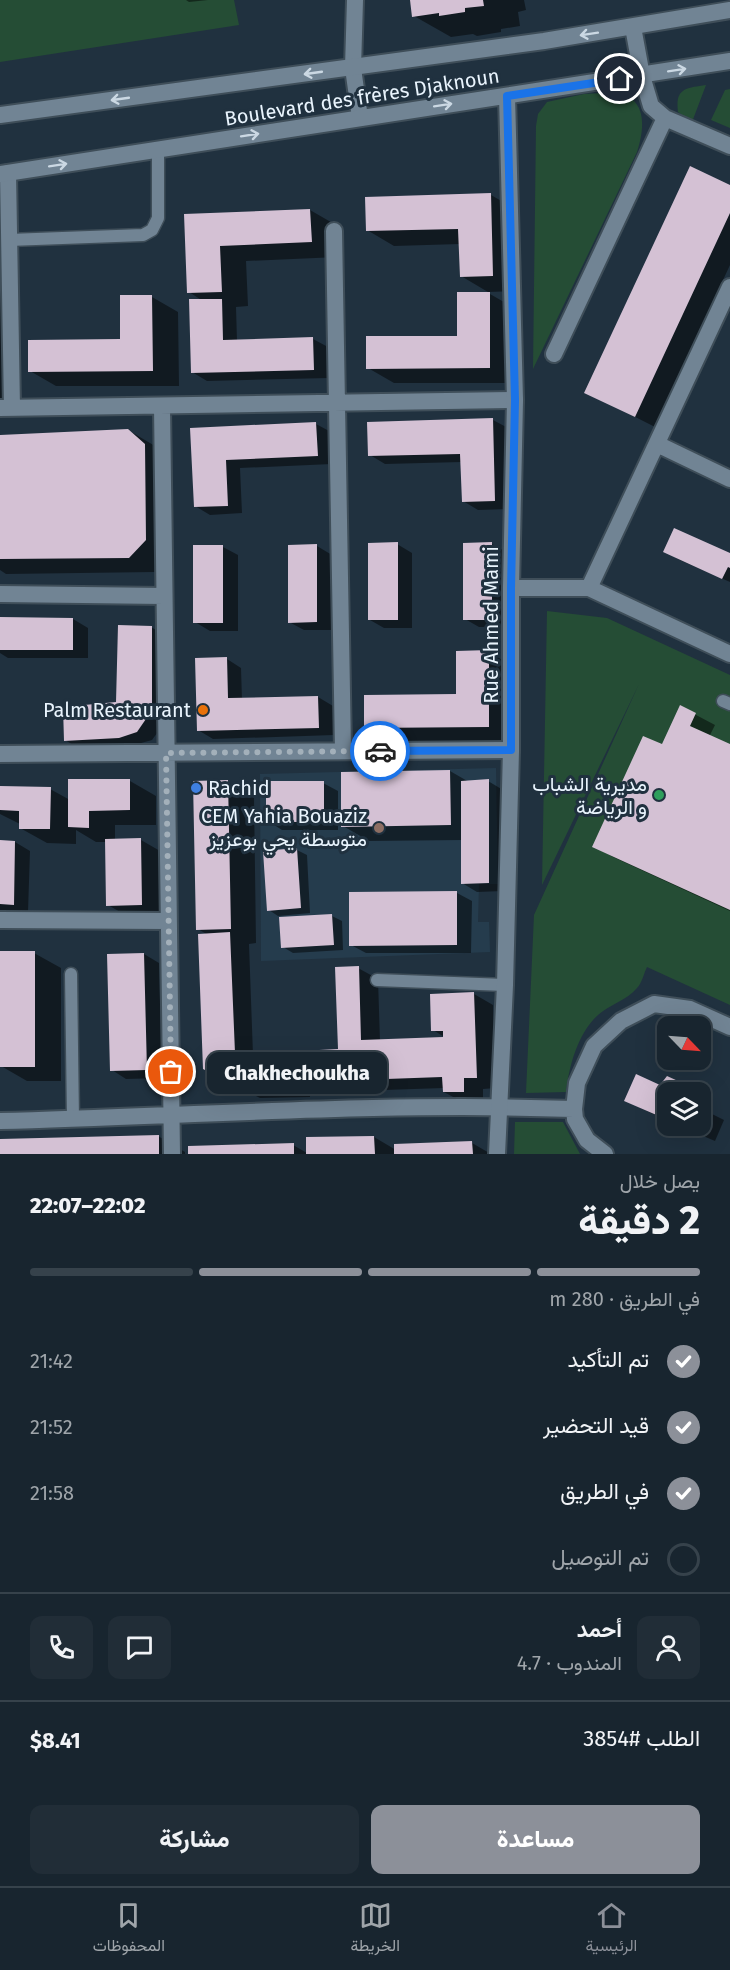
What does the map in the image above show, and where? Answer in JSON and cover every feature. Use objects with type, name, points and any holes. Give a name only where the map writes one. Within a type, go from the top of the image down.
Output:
[{"type":"street","points":[[355,0],[353,68],[360,118]]},
{"type":"street","name":"Boulevard des frères Djaknoun","points":[[0,115],[353,68],[633,27],[725,8]]},
{"type":"street","points":[[633,27],[642,76],[651,106],[665,118],[730,146]]},
{"type":"street","name":"Boulevard des frères Djaknoun","points":[[4,174],[730,62]]},
{"type":"street","name":"Rue Ahmed Mami","points":[[497,1154],[505,985],[511,750],[511,588],[515,400],[507,96]]},
{"type":"street","points":[[554,354],[665,118]]},
{"type":"street","points":[[4,174],[9,240],[6,408],[515,400]]},
{"type":"street","points":[[334,231],[343,751]]},
{"type":"street","points":[[589,588],[730,287]]},
{"type":"street","points":[[162,407],[172,1154]]},
{"type":"street","points":[[657,444],[730,479]]},
{"type":"street","points":[[511,588],[589,588],[730,654]]},
{"type":"street","points":[[0,594],[164,596]]},
{"type":"street","points":[[0,754],[511,750]]},
{"type":"street","points":[[0,920],[168,921]]},
{"type":"street","points":[[605,1154],[588,1140],[575,1119],[577,1083],[594,1046],[621,1021],[654,1004],[690,1009],[730,1027]]},
{"type":"street","points":[[0,1121],[500,1106],[574,1109]]},
{"type":"lane","points":[[9,240],[143,235],[152,230],[158,218],[158,149]]},
{"type":"lane","points":[[71,974],[73,1119]]},
{"type":"lane","points":[[377,980],[505,985]]},
{"type":"shaded area","name":"CEM Yahia Bouaziz متوسطة يحي بوعزيز","points":[[496,768],[498,884],[479,884],[478,922],[489,922],[490,952],[261,961],[260,774]]},
{"type":"green space","points":[[0,0],[234,0],[239,25],[0,62]]},
{"type":"green space","points":[[706,85],[692,122],[678,112],[678,98],[683,91]]},
{"type":"green space","points":[[730,89],[730,128],[711,120],[725,90]]},
{"type":"green space","points":[[620,92],[633,100],[642,118],[642,132],[637,152],[533,369],[538,114],[547,102],[584,94]]},
{"type":"green space","name":"مديرية الشباب و الرياضة","points":[[547,611],[607,618],[730,675],[730,1005],[647,967],[637,988],[598,1015],[585,1031],[572,1061],[566,1092],[526,1093],[534,915],[639,684],[542,885]]},
{"type":"green space","points":[[515,1122],[563,1122],[580,1154],[514,1154]]},
{"type":"building","points":[[410,0],[483,0],[484,6],[465,8],[465,12],[439,16],[439,13],[412,17]]},
{"type":"building","points":[[690,166],[730,185],[730,213],[635,417],[584,393]]},
{"type":"building","points":[[491,193],[493,276],[460,277],[458,229],[366,231],[365,197]]},
{"type":"building","points":[[310,209],[312,242],[220,246],[222,292],[187,293],[184,214]]},
{"type":"building","points":[[457,292],[490,292],[490,368],[366,369],[366,336],[457,336]]},
{"type":"building","points":[[120,295],[152,295],[153,371],[28,372],[28,340],[120,339]]},
{"type":"building","points":[[189,299],[222,299],[223,340],[313,337],[314,370],[191,373]]},
{"type":"building","points":[[493,418],[495,501],[462,502],[460,454],[368,456],[367,422]]},
{"type":"building","points":[[316,422],[318,456],[226,460],[228,506],[194,507],[190,428]]},
{"type":"building","points":[[128,429],[145,444],[146,540],[129,558],[0,559],[0,435]]},
{"type":"building","points":[[674,528],[730,553],[730,568],[728,567],[722,579],[663,552]]},
{"type":"building","points":[[398,542],[398,620],[368,620],[368,543]]},
{"type":"building","points":[[492,542],[492,620],[463,620],[463,543]]},
{"type":"building","points":[[317,544],[317,622],[288,623],[288,545]]},
{"type":"building","points":[[193,545],[223,545],[223,623],[193,623]]},
{"type":"building","points":[[0,617],[73,618],[73,650],[0,650]]},
{"type":"building","points":[[118,625],[152,626],[152,705],[148,716],[137,732],[119,738],[64,741],[63,707],[116,702]]},
{"type":"building","points":[[489,650],[489,727],[364,728],[364,695],[456,694],[456,651]]},
{"type":"building","points":[[227,657],[228,698],[318,696],[319,728],[197,731],[195,658]]},
{"type":"building","points":[[680,705],[696,713],[690,726],[730,744],[730,910],[592,847],[643,736],[662,744]]},
{"type":"building","points":[[450,770],[451,825],[341,827],[341,772]]},
{"type":"building","points":[[68,779],[130,779],[130,810],[89,811],[89,828],[68,827]]},
{"type":"building","points":[[489,779],[489,883],[461,884],[461,781]]},
{"type":"building","points":[[228,780],[231,929],[196,930],[193,781]]},
{"type":"building","points":[[266,781],[324,781],[324,822],[266,822]]},
{"type":"building","points":[[0,786],[51,787],[50,829],[19,829],[19,811],[0,810]]},
{"type":"building","points":[[141,838],[142,905],[106,906],[105,839]]},
{"type":"building","points":[[0,840],[15,841],[14,905],[0,904]]},
{"type":"building","points":[[297,848],[301,908],[267,911],[263,851]]},
{"type":"building","points":[[457,891],[457,945],[349,946],[349,892]]},
{"type":"building","points":[[332,914],[334,945],[281,948],[279,917]]},
{"type":"building","points":[[230,932],[235,1053],[292,1053],[291,1086],[240,1088],[203,1069],[198,934]]},
{"type":"building","points":[[0,951],[35,951],[35,1067],[0,1067]]},
{"type":"building","points":[[144,953],[147,1070],[110,1071],[107,954]]},
{"type":"building","points":[[359,966],[361,1040],[443,1037],[443,1031],[431,1031],[430,994],[474,992],[477,1078],[464,1078],[464,1092],[443,1092],[442,1077],[303,1082],[302,1063],[320,1062],[319,1050],[338,1049],[335,967]]},
{"type":"building","points":[[636,1074],[657,1084],[657,1115],[624,1101]]},
{"type":"building","points":[[667,1076],[680,1082],[662,1082]]},
{"type":"building","points":[[159,1135],[159,1154],[0,1154],[0,1139]]},
{"type":"building","points":[[374,1136],[375,1154],[306,1154],[306,1137]]},
{"type":"building","points":[[472,1141],[473,1154],[394,1154],[394,1144]]},
{"type":"building","points":[[294,1143],[294,1154],[188,1154],[188,1146]]},
{"type":"way so far","points":[[171,1072],[166,753],[380,751]]},
{"type":"place","name":"Palm Restaurant","points":[[203,710]]},
{"type":"place","name":"Rachid","points":[[196,788]]},
{"type":"place","name":"مديرية الشباب و الرياضة","points":[[659,795]]},
{"type":"place","name":"CEM Yahia Bouaziz متوسطة يحي بوعزيز","points":[[379,828]]},
{"type":"place","name":"Chakhechoukha","points":[[171,1072]]},
{"type":"route","points":[[380,751],[511,750],[511,588],[515,400],[507,96],[620,79]]}]
